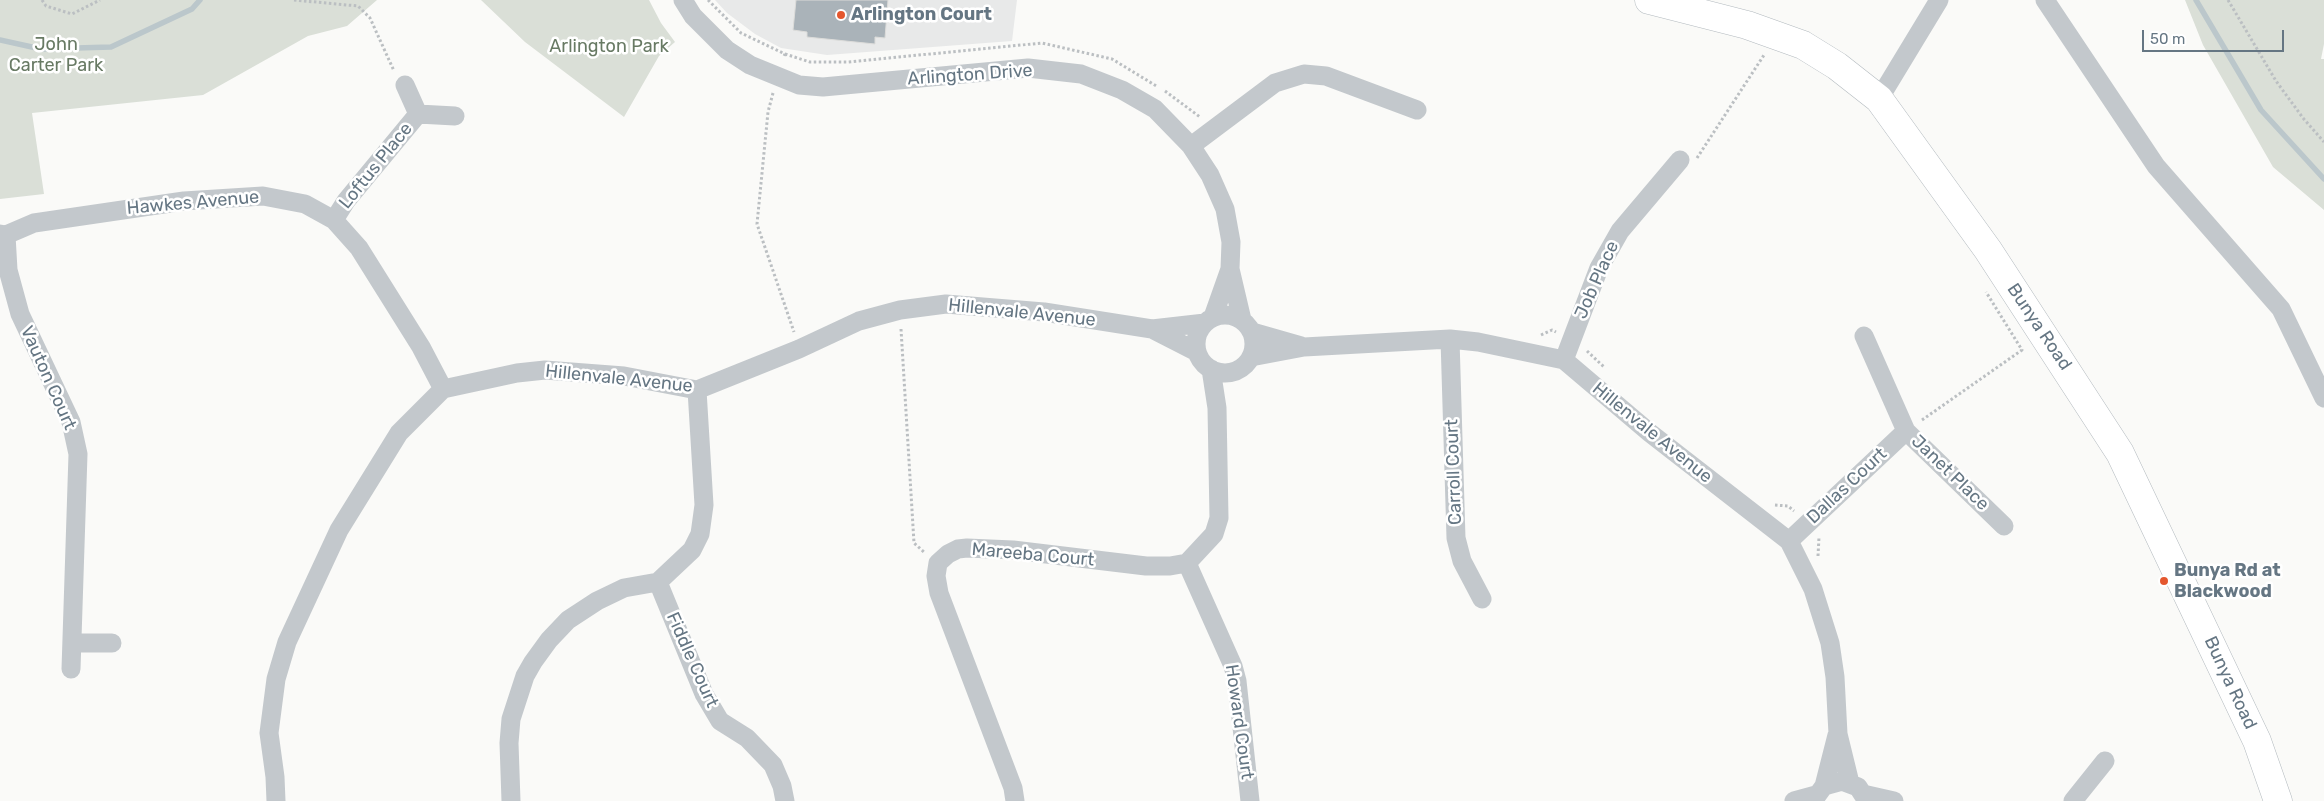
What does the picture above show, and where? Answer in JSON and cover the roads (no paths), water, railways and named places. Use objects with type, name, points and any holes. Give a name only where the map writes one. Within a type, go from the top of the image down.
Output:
[{"type":"street","name":"Arlington Drive","points":[[683,0],[693,16],[727,50],[750,65],[799,85],[823,87],[1028,68],[1081,74],[1122,90],[1154,109],[1190,146],[1210,175],[1225,209],[1231,242],[1230,269],[1247,326]]},
{"type":"street","name":"Bunya Road","points":[[1649,0],[1747,25],[1803,45],[1837,66],[1879,99],[1988,250],[2120,453],[2257,741],[2278,801]]},
{"type":"street","points":[[1879,99],[1939,0]]},
{"type":"street","points":[[2045,0],[2156,166],[2281,309],[2324,398]]},
{"type":"street","points":[[1190,146],[1275,83],[1304,74],[1326,76],[1417,110]]},
{"type":"street","name":"Loftus Place","points":[[406,84],[418,114]]},
{"type":"street","name":"Loftus Place","points":[[418,114],[455,116]]},
{"type":"street","name":"Loftus Place","points":[[334,220],[346,201],[418,114]]},
{"type":"street","name":"Job Place","points":[[1564,360],[1599,268],[1620,231],[1680,160]]},
{"type":"street","name":"Hawkes Avenue","points":[[3,235],[34,223],[184,201],[263,196],[305,204],[334,220],[359,248],[421,347],[442,389]]},
{"type":"street","name":"Vauton Court","points":[[3,235],[8,270],[20,314],[71,422],[78,454],[71,670]]},
{"type":"street","name":"Arlington Drive","points":[[1209,320],[1230,269]]},
{"type":"street","name":"Hillenvale Avenue","points":[[442,389],[517,373],[545,370],[624,376],[697,390],[799,349],[859,321],[900,310],[946,304],[1044,312],[1152,329],[1209,320]]},
{"type":"street","points":[[1223,315],[1247,326],[1254,349],[1251,357],[1243,366],[1232,372],[1221,372],[1211,369],[1202,362],[1197,352],[1197,336],[1209,320],[1223,315]]},
{"type":"street","name":"Hillenvale Avenue","points":[[1247,326],[1304,347]]},
{"type":"street","name":"Hillenvale Avenue","points":[[1152,329],[1197,352]]},
{"type":"street","name":"Janet Place","points":[[1864,336],[1906,431],[2004,526]]},
{"type":"street","name":"Hillenvale Avenue","points":[[1251,357],[1304,347],[1450,339],[1478,342],[1564,360],[1650,433],[1789,540],[1813,589],[1830,643],[1835,677],[1838,734],[1860,792]]},
{"type":"street","name":"Carroll Court","points":[[1450,339],[1456,538],[1462,561],[1482,599]]},
{"type":"street","points":[[2308,365],[2324,375]]},
{"type":"street","points":[[1187,563],[1214,534],[1220,518],[1217,408],[1211,369]]},
{"type":"street","points":[[1217,408],[1232,372]]},
{"type":"street","points":[[276,801],[269,733],[276,679],[287,642],[339,530],[399,433],[442,389]]},
{"type":"street","points":[[512,801],[509,743],[511,719],[525,676],[533,662],[568,620],[581,611],[624,588],[658,582],[692,550],[700,534],[704,504],[697,390]]},
{"type":"street","name":"Dallas Court","points":[[1789,540],[1906,431]]},
{"type":"street","name":"Mareeba Court","points":[[1015,801],[1013,788],[940,592],[936,576],[938,563],[948,554],[958,549],[967,548],[1012,550],[1146,566],[1170,566],[1187,563]]},
{"type":"street","name":"Howard Court","points":[[1187,563],[1234,666],[1250,801]]},
{"type":"street","name":"Fiddle Court","points":[[658,582],[704,694],[720,721],[747,738],[773,765],[782,786],[785,801]]},
{"type":"street","points":[[72,643],[112,643]]},
{"type":"street","name":"Hillenvale Avenue","points":[[1818,794],[1838,734]]},
{"type":"street","points":[[2073,801],[2105,761]]},
{"type":"street","points":[[1794,801],[1818,794],[1836,781],[1860,792],[1894,801]]},
{"type":"waterway","points":[[0,40],[41,49],[111,47],[192,9],[200,0]]},
{"type":"waterway","points":[[2196,0],[2261,110],[2324,179]]},
{"type":"place","name":"Arlington Court","points":[[841,15]]},
{"type":"place","name":"Bunya Rd at Blackwood","points":[[2164,581]]},
{"type":"park label","name":"Arlington Park","points":[[609,47]]},
{"type":"park label","name":"John Carter Park","points":[[56,55]]}]
